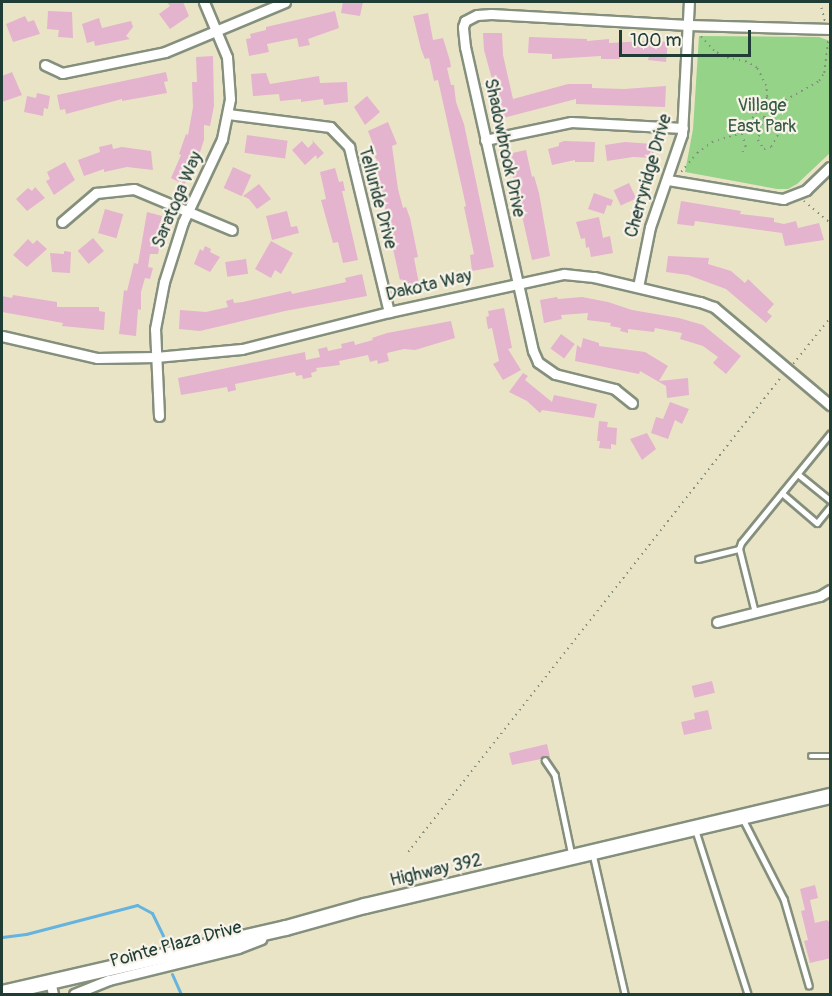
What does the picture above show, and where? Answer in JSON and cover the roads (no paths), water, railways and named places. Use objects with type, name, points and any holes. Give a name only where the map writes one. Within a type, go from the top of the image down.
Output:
[{"type":"main road","name":"Highway 392","points":[[2,993],[52,988],[365,906],[831,796]]},
{"type":"street","name":"Saratoga Way","points":[[159,416],[155,329],[164,282],[189,211],[222,139],[230,99],[227,57],[204,2]]},
{"type":"street","points":[[45,65],[62,73],[165,52],[285,2]]},
{"type":"street","name":"Cherryridge Drive","points":[[638,287],[650,227],[668,180],[683,128],[689,2]]},
{"type":"street","name":"Shadowbrook Drive","points":[[632,403],[615,389],[555,374],[538,362],[533,351],[485,140],[465,47],[463,27],[465,21],[477,15],[490,14],[688,25]]},
{"type":"street","points":[[688,25],[830,28]]},
{"type":"street","name":"Telluride Drive","points":[[228,114],[330,127],[349,147],[389,312]]},
{"type":"street","points":[[485,140],[571,122],[683,128]]},
{"type":"street","points":[[668,180],[783,199],[806,190],[831,167]]},
{"type":"street","points":[[62,222],[96,193],[134,189],[232,230]]},
{"type":"street","name":"Dakota Way","points":[[2,336],[97,358],[156,357],[242,349],[389,312],[564,274],[594,277],[700,302],[714,308],[831,405]]},
{"type":"street","points":[[717,622],[820,596],[831,590]]},
{"type":"street","name":"Pointe Plaza Drive","points":[[74,994],[109,980],[238,948],[286,928]]},
{"type":"lane","points":[[755,613],[740,549],[741,543],[831,434]]},
{"type":"lane","points":[[798,474],[831,500]]},
{"type":"lane","points":[[782,493],[817,523],[831,507]]},
{"type":"lane","points":[[698,559],[740,549]]},
{"type":"lane","points":[[811,756],[831,756]]},
{"type":"lane","points":[[545,760],[555,775],[573,857]]},
{"type":"lane","points":[[742,817],[784,899],[809,985]]},
{"type":"lane","points":[[695,828],[748,994]]},
{"type":"lane","points":[[593,852],[625,994]]},
{"type":"waterway","points":[[2,937],[26,934],[137,905],[152,913],[163,936]]},
{"type":"waterway","points":[[172,974],[181,994]]},
{"type":"park label","name":"Village East Park","points":[[762,117]]}]
